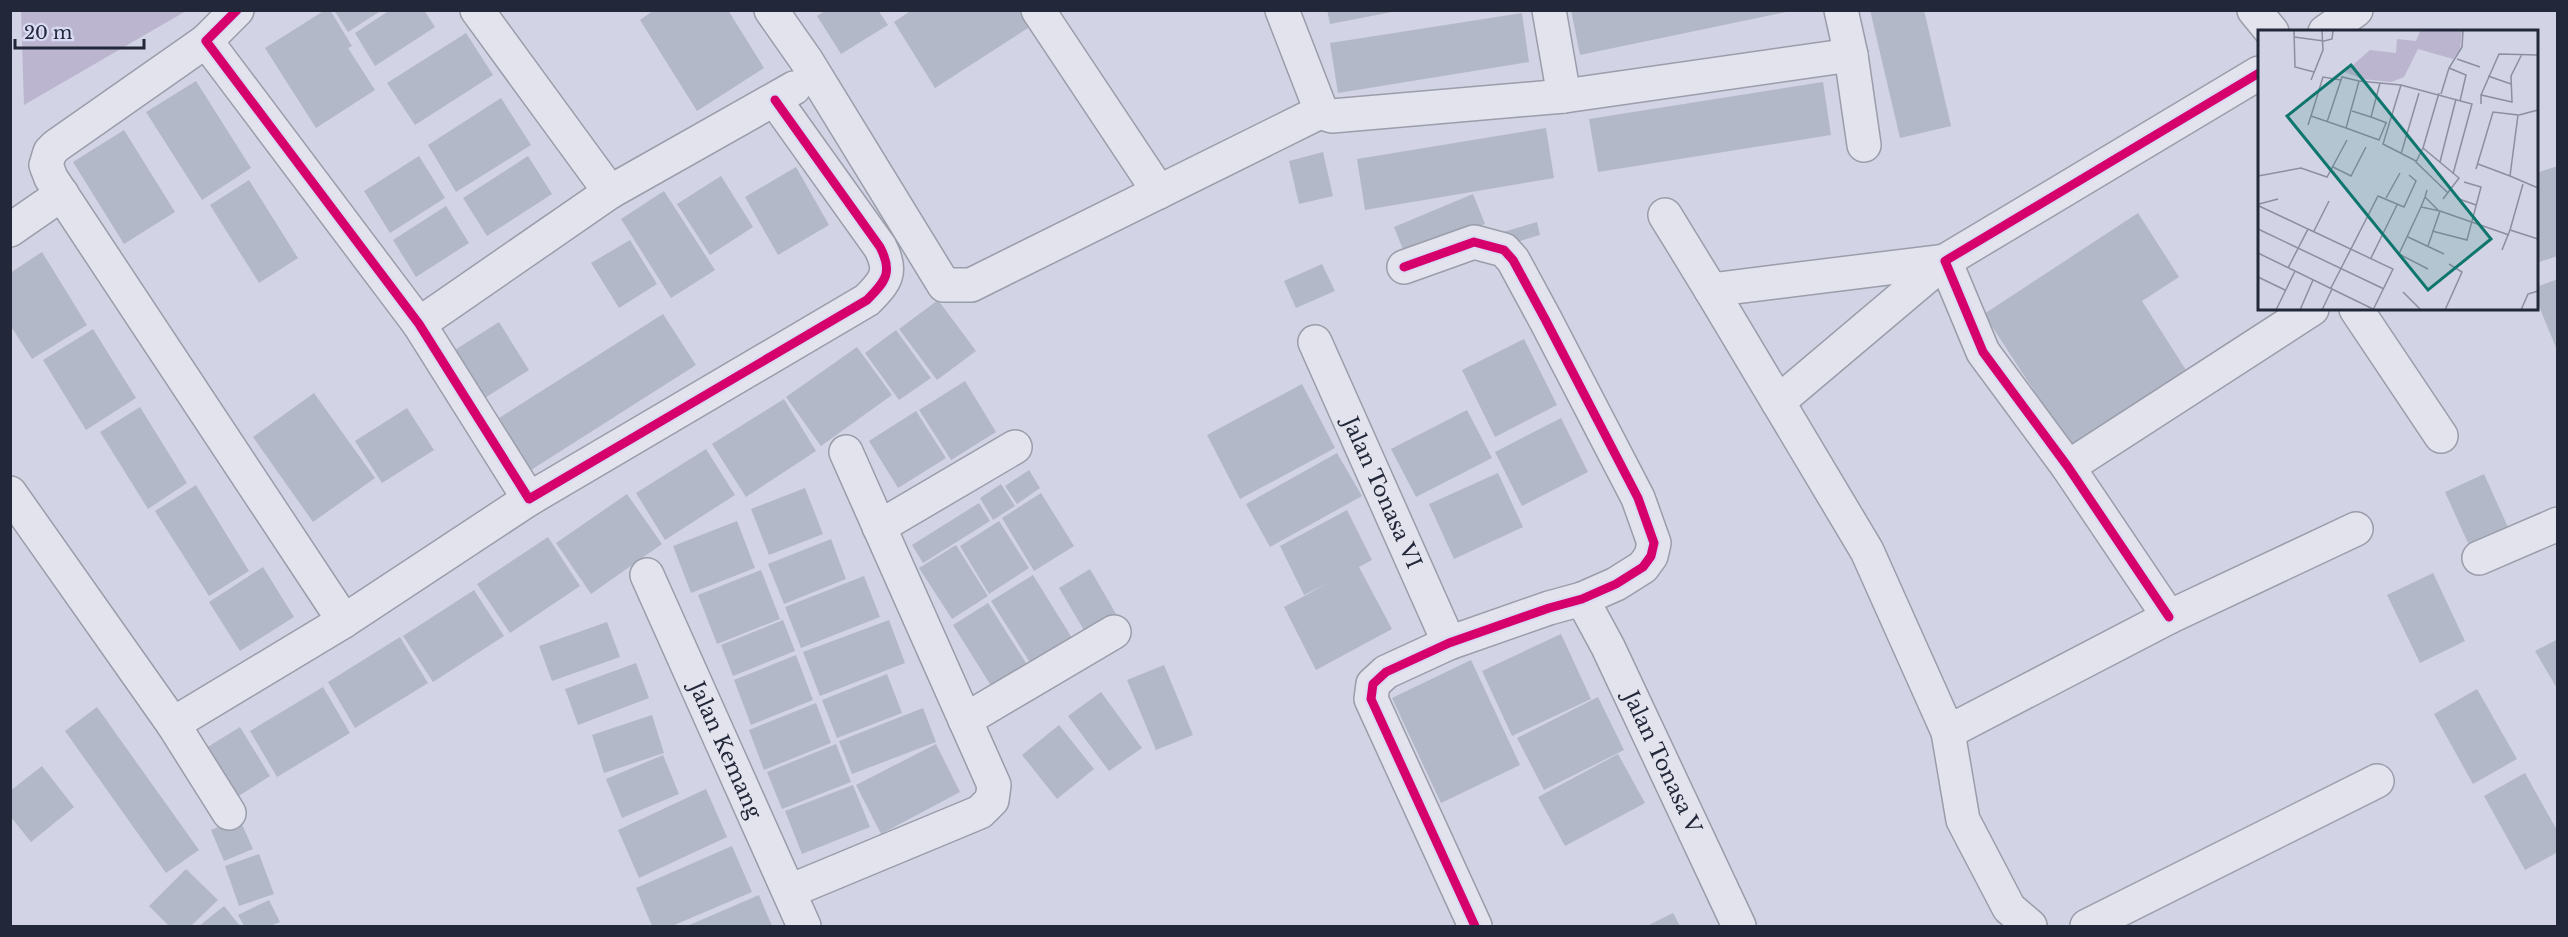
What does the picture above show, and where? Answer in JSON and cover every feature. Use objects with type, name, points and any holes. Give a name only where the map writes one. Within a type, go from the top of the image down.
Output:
[{"type":"street","points":[[237,10],[206,40],[56,146],[50,152],[46,165],[62,194],[344,621]]},
{"type":"street","points":[[477,10],[610,192]]},
{"type":"street","points":[[771,10],[944,285],[971,285],[1322,111]]},
{"type":"street","points":[[1038,10],[1159,192]]},
{"type":"street","points":[[1282,10],[1322,111],[1332,116],[1564,96],[1851,55]]},
{"type":"street","points":[[1549,10],[1564,96]]},
{"type":"street","points":[[1841,10],[1851,55],[1864,145]]},
{"type":"street","points":[[2254,10],[2270,30]]},
{"type":"street","points":[[2328,30],[2356,10]]},
{"type":"street","points":[[206,40],[419,324],[529,499]]},
{"type":"street","points":[[419,324],[610,192],[802,83],[810,69]]},
{"type":"street","points":[[1778,402],[1945,261],[2258,74]]},
{"type":"street","points":[[173,724],[344,621],[529,499],[867,300],[886,276],[888,262],[880,247],[775,100]]},
{"type":"street","points":[[10,230],[62,194]]},
{"type":"street","points":[[1665,215],[1867,551],[1948,732],[1963,820],[2009,908],[2030,927]]},
{"type":"street","points":[[1404,267],[1474,242],[1504,250],[1513,260],[1545,319],[1638,498],[1654,543],[1651,556],[1643,567],[1616,584],[1582,599],[1549,608],[1449,643],[1386,672],[1372,684],[1371,699],[1475,927]]},
{"type":"street","points":[[1711,290],[1945,261]]},
{"type":"street","points":[[1945,261],[1983,352],[2068,467],[2169,617]]},
{"type":"street","points":[[2068,467],[2311,310]]},
{"type":"street","points":[[2357,310],[2441,436]]},
{"type":"street","name":"Jalan Tonasa VI","points":[[1315,342],[1449,643]]},
{"type":"street","points":[[879,527],[1015,447]]},
{"type":"street","points":[[790,891],[980,812],[992,801],[994,785],[846,452]]},
{"type":"street","points":[[10,493],[173,724],[229,813]]},
{"type":"street","points":[[2479,558],[2558,524]]},
{"type":"street","points":[[1948,732],[2169,617],[2356,529]]},
{"type":"street","name":"Jalan Kemang","points":[[648,575],[804,927]]},
{"type":"street","name":"Jalan Tonasa V","points":[[1582,599],[1739,927]]},
{"type":"street","points":[[965,720],[1114,632]]},
{"type":"street","points":[[2087,927],[2377,781]]},
{"type":"shaded area","points":[[21,10],[186,11],[24,105]]},
{"type":"building","points":[[325,10],[330,10],[352,46],[348,48],[375,90],[316,128],[265,48]]},
{"type":"building","points":[[334,10],[382,10],[348,32]]},
{"type":"building","points":[[390,10],[424,10],[435,27],[375,66],[355,33]]},
{"type":"building","points":[[654,10],[728,10],[764,68],[697,111],[640,20]]},
{"type":"building","points":[[826,10],[878,10],[888,25],[841,54],[817,16]]},
{"type":"building","points":[[912,10],[1022,10],[1031,26],[935,88],[894,22]]},
{"type":"building","points":[[1327,10],[1392,10],[1392,12],[1330,24]]},
{"type":"building","points":[[1571,10],[1786,10],[1786,12],[1580,55]]},
{"type":"building","points":[[1870,10],[1924,10],[1951,126],[1900,138]]},
{"type":"building","points":[[1522,13],[1529,62],[1338,93],[1330,43]]},
{"type":"building","points":[[466,33],[493,75],[415,125],[387,83]]},
{"type":"building","points":[[196,81],[251,168],[202,200],[146,112]]},
{"type":"building","points":[[1823,82],[1831,135],[1598,172],[1589,119]]},
{"type":"building","points":[[501,98],[531,145],[456,192],[428,145]]},
{"type":"building","points":[[1546,128],[1554,178],[1365,210],[1357,159]]},
{"type":"building","points":[[124,130],[175,212],[124,244],[73,162]]},
{"type":"building","points":[[1323,152],[1333,196],[1299,204],[1289,161]]},
{"type":"building","points":[[419,156],[445,198],[390,233],[364,191]]},
{"type":"building","points":[[528,156],[552,194],[487,236],[463,198]]},
{"type":"building","points":[[2558,166],[2558,256],[2538,262],[2538,172]]},
{"type":"building","points":[[796,167],[829,225],[778,255],[745,197]]},
{"type":"building","points":[[721,176],[753,227],[710,255],[677,204]]},
{"type":"building","points":[[249,180],[298,258],[259,283],[210,205]]},
{"type":"building","points":[[664,191],[715,270],[671,298],[621,219]]},
{"type":"building","points":[[1473,194],[1485,224],[1406,257],[1394,227]]},
{"type":"building","points":[[446,206],[469,243],[416,277],[393,240]]},
{"type":"building","points":[[2138,213],[2179,277],[2142,301],[2186,370],[2070,446],[1984,314]]},
{"type":"building","points":[[1537,222],[1540,235],[1507,245],[1503,232]]},
{"type":"building","points":[[630,240],[657,284],[619,308],[591,263]]},
{"type":"building","points":[[42,252],[87,325],[32,359],[10,325],[10,273]]},
{"type":"building","points":[[1322,264],[1335,291],[1296,308],[1284,281]]},
{"type":"building","points":[[2558,279],[2558,350],[2538,304],[2538,286]]},
{"type":"building","points":[[938,300],[976,351],[937,380],[899,329]]},
{"type":"building","points":[[663,314],[696,365],[531,470],[499,418]]},
{"type":"building","points":[[499,322],[529,370],[480,401],[450,353]]},
{"type":"building","points":[[93,329],[136,398],[86,430],[43,360]]},
{"type":"building","points":[[896,330],[931,378],[899,400],[865,353]]},
{"type":"building","points":[[1524,339],[1557,405],[1495,437],[1462,370]]},
{"type":"building","points":[[857,347],[892,395],[821,446],[786,397]]},
{"type":"building","points":[[965,381],[996,432],[951,460],[919,410]]},
{"type":"building","points":[[1302,384],[1335,448],[1240,499],[1207,435]]},
{"type":"building","points":[[314,393],[375,478],[313,522],[253,437]]},
{"type":"building","points":[[784,399],[816,451],[746,497],[712,444]]},
{"type":"building","points":[[140,407],[187,483],[148,509],[100,432]]},
{"type":"building","points":[[407,408],[434,450],[382,483],[355,441]]},
{"type":"building","points":[[1467,410],[1492,458],[1416,497],[1391,449]]},
{"type":"building","points":[[916,411],[946,458],[898,488],[869,441]]},
{"type":"building","points":[[1561,418],[1588,472],[1522,506],[1495,452]]},
{"type":"building","points":[[706,449],[735,495],[665,540],[636,493]]},
{"type":"building","points":[[1337,453],[1362,496],[1270,547],[1246,504]]},
{"type":"building","points":[[1029,470],[1040,488],[1017,504],[1005,486]]},
{"type":"building","points":[[1498,473],[1523,527],[1454,559],[1429,504]]},
{"type":"building","points":[[2484,474],[2512,536],[2473,554],[2445,492]]},
{"type":"building","points":[[1001,484],[1015,506],[993,520],[980,498]]},
{"type":"building","points":[[196,485],[249,571],[209,596],[155,511]]},
{"type":"building","points":[[805,488],[823,534],[769,555],[751,509]]},
{"type":"building","points":[[1041,493],[1074,546],[1034,571],[1002,518]]},
{"type":"building","points":[[627,494],[662,544],[591,594],[556,543]]},
{"type":"building","points":[[979,503],[990,521],[923,563],[912,545]]},
{"type":"building","points":[[1347,510],[1372,560],[1359,567],[1392,629],[1316,670],[1284,607],[1328,583],[1304,595],[1280,546]]},
{"type":"building","points":[[737,521],[755,568],[691,593],[673,546]]},
{"type":"building","points":[[999,521],[1029,568],[989,594],[960,546]]},
{"type":"building","points":[[548,537],[580,586],[510,633],[477,584]]},
{"type":"building","points":[[831,539],[846,579],[784,604],[768,564]]},
{"type":"building","points":[[956,545],[988,596],[952,619],[919,568]]},
{"type":"building","points":[[263,567],[294,617],[240,651],[209,602]]},
{"type":"building","points":[[1090,569],[1119,619],[1088,637],[1059,588]]},
{"type":"building","points":[[761,570],[780,619],[717,644],[698,595]]},
{"type":"building","points":[[2433,573],[2465,641],[2420,663],[2387,595]]},
{"type":"building","points":[[1033,575],[1077,646],[1036,672],[991,601]]},
{"type":"building","points":[[864,576],[880,617],[801,648],[785,607]]},
{"type":"building","points":[[474,590],[504,636],[433,682],[403,636]]},
{"type":"building","points":[[988,603],[1033,674],[998,697],[953,625]]},
{"type":"building","points":[[783,620],[795,651],[733,676],[721,645]]},
{"type":"building","points":[[889,620],[905,663],[820,696],[803,652]]},
{"type":"building","points":[[607,622],[620,657],[552,681],[539,646]]},
{"type":"building","points":[[1561,634],[1591,699],[1512,736],[1482,671]]},
{"type":"building","points":[[400,637],[428,683],[355,728],[328,682]]},
{"type":"building","points":[[2558,639],[2558,690],[2535,651]]},
{"type":"building","points":[[796,655],[813,700],[751,725],[734,680]]},
{"type":"building","points":[[1471,660],[1520,765],[1441,803],[1392,698]]},
{"type":"building","points":[[636,663],[649,698],[578,725],[565,689]]},
{"type":"building","points":[[1164,665],[1193,735],[1156,750],[1127,680]]},
{"type":"building","points":[[887,674],[902,713],[837,738],[822,700]]},
{"type":"building","points":[[323,687],[350,733],[277,777],[250,731]]},
{"type":"building","points":[[2477,689],[2517,759],[2473,784],[2434,714]]},
{"type":"building","points":[[1101,692],[1142,748],[1109,771],[1068,716]]},
{"type":"building","points":[[1598,697],[1624,750],[1544,790],[1517,738]]},
{"type":"building","points":[[816,703],[831,743],[764,770],[749,730]]},
{"type":"building","points":[[97,707],[199,850],[166,873],[65,731]]},
{"type":"building","points":[[923,708],[936,742],[852,774],[839,741]]},
{"type":"building","points":[[652,715],[664,753],[604,773],[592,735]]},
{"type":"building","points":[[1059,725],[1094,769],[1057,799],[1022,755]]},
{"type":"building","points":[[240,727],[270,776],[237,797],[206,748]]},
{"type":"building","points":[[836,744],[851,782],[782,809],[767,772]]},
{"type":"building","points":[[936,744],[960,792],[881,834],[856,785]]},
{"type":"building","points":[[1618,754],[1645,803],[1565,846],[1538,797]]},
{"type":"building","points":[[663,755],[679,794],[622,818],[606,779]]},
{"type":"building","points":[[42,766],[74,807],[31,842],[10,816],[10,791]]},
{"type":"building","points":[[2525,773],[2558,832],[2558,852],[2525,870],[2484,796]]},
{"type":"building","points":[[853,785],[870,827],[802,854],[785,811]]},
{"type":"building","points":[[706,789],[727,837],[639,878],[618,830]]},
{"type":"building","points":[[239,818],[253,849],[224,861],[211,830]]},
{"type":"building","points":[[732,846],[752,892],[672,926],[652,926],[636,888]]},
{"type":"building","points":[[259,854],[274,894],[239,906],[225,866]]},
{"type":"building","points":[[186,869],[218,900],[191,926],[169,926],[149,906]]},
{"type":"building","points":[[759,895],[772,926],[687,926]]},
{"type":"building","points":[[269,900],[280,922],[270,926],[244,926],[238,915]]},
{"type":"building","points":[[224,906],[240,926],[199,926]]},
{"type":"building","points":[[1673,913],[1680,926],[1647,926]]},
{"type":"cycle path","points":[[237,10],[206,41],[419,324],[529,499],[867,300],[883,281],[887,270],[880,247],[775,100]]},
{"type":"cycle path","points":[[2169,617],[2068,467],[1983,352],[1945,261],[2258,74]]},
{"type":"cycle path","points":[[1404,267],[1474,242],[1504,250],[1513,260],[1545,319],[1638,498],[1654,543],[1651,556],[1643,567],[1616,584],[1582,599],[1549,608],[1449,643],[1386,672],[1373,684],[1371,699],[1475,926]]}]
